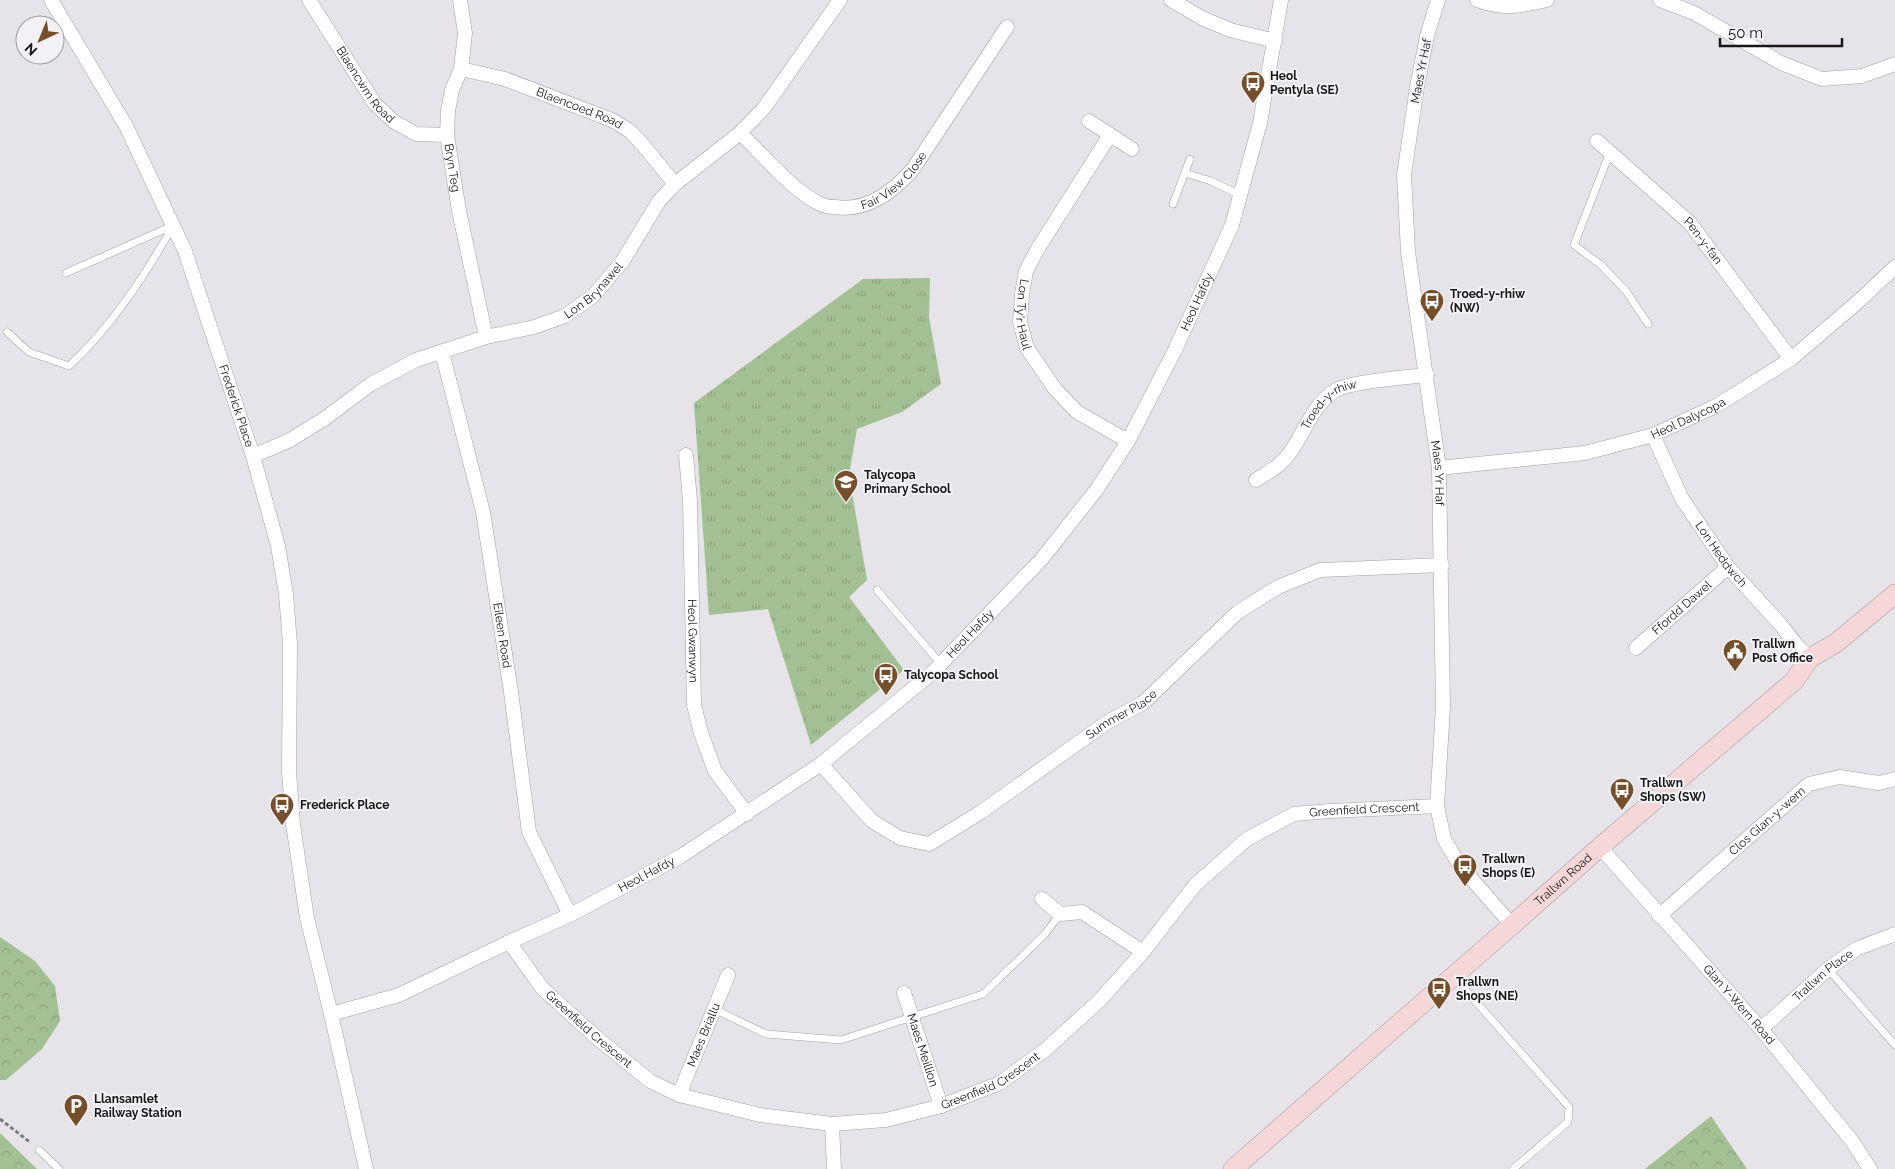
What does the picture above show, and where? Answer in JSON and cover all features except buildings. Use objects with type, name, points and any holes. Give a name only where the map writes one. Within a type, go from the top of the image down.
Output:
[{"type":"street","name":"Frederick Place","points":[[51,0],[126,126],[185,251],[253,456],[278,546],[286,594],[290,644],[289,772],[293,824],[307,918],[366,1169]]},
{"type":"street","name":"Blaencwm Road","points":[[310,0],[375,104],[393,121],[416,134],[447,134]]},
{"type":"street","name":"Bryn Teg","points":[[460,0],[465,33],[461,69],[452,90],[448,111],[447,134],[459,212],[486,337]]},
{"type":"street","name":"Lon Brynawel","points":[[253,456],[290,440],[324,419],[371,384],[416,360],[486,337],[534,327],[565,316],[592,296],[622,262],[659,201],[675,184],[740,134],[764,108],[840,0]]},
{"type":"street","points":[[1171,0],[1202,18],[1230,30],[1276,41]]},
{"type":"street","name":"Heol Hafdy","points":[[331,1014],[399,995],[570,915],[681,856],[747,814],[822,764],[941,664],[1041,560],[1096,489],[1128,441],[1175,350],[1232,225],[1260,123],[1282,0]]},
{"type":"street","name":"Maes Yr Haf","points":[[1438,0],[1417,87],[1404,175],[1408,252],[1439,468],[1444,707],[1437,806],[1444,839],[1460,867],[1512,925]]},
{"type":"street","points":[[1477,0],[1515,7],[1548,0]]},
{"type":"street","points":[[1660,0],[1694,13],[1782,63],[1822,79],[1862,76],[1895,64]]},
{"type":"street","name":"Fair View Close","points":[[740,134],[800,192],[821,205],[846,209],[866,205],[886,195],[901,183],[913,169],[1007,27]]},
{"type":"street","name":"Blaencoed Road","points":[[461,69],[505,79],[612,120],[630,131],[643,144],[675,184]]},
{"type":"street","points":[[1089,121],[1132,149]]},
{"type":"street","name":"Lon Ty'r Haul","points":[[1110,135],[1036,250],[1026,271],[1020,322],[1027,348],[1055,390],[1077,412],[1128,441]]},
{"type":"street","name":"Pen-y-fan","points":[[1596,141],[1690,223],[1791,359]]},
{"type":"street","name":"Heol Dalycopa","points":[[1439,468],[1586,453],[1653,435],[1716,406],[1791,359],[1860,300],[1895,267]]},
{"type":"street","name":"Eileen Road","points":[[442,352],[483,512],[529,832],[570,915]]},
{"type":"street","name":"Troed-y-rhiw","points":[[1256,480],[1278,466],[1288,455],[1315,409],[1338,389],[1426,375]]},
{"type":"street","name":"Lon Heddwch","points":[[1653,435],[1682,499],[1728,567],[1810,658]]},
{"type":"street","name":"Heol Gwanwyn","points":[[686,455],[690,501],[694,705],[701,733],[715,771],[747,814]]},
{"type":"street","name":"Summer Place","points":[[822,764],[872,820],[900,838],[929,844],[980,812],[1106,723],[1143,702],[1238,612],[1278,587],[1320,570],[1442,565]]},
{"type":"street","name":"Ffordd Dawel","points":[[1636,648],[1728,567]]},
{"type":"street","name":"Trallwn Road","points":[[1233,1169],[1600,847],[1794,681],[1810,658],[1836,643],[1895,594]]},
{"type":"street","name":"Clos Glan-y-wern","points":[[1659,916],[1809,784],[1840,777],[1879,783],[1895,779]]},
{"type":"street","name":"Greenfield Crescent","points":[[509,942],[542,988],[597,1038],[650,1081],[679,1096],[760,1115],[832,1124],[886,1120],[940,1106],[1000,1083],[1045,1050],[1100,1000],[1143,952],[1195,885],[1248,839],[1294,814],[1330,810],[1437,806]]},
{"type":"street","name":"Glan Y-Wern Road","points":[[1600,847],[1659,916],[1761,1029],[1852,1141],[1870,1169]]},
{"type":"street","points":[[1042,899],[1060,914],[1082,912],[1143,952]]},
{"type":"street","name":"Trallwn Place","points":[[1761,1029],[1828,969],[1856,949],[1895,934]]},
{"type":"street","name":"Maes Briallu","points":[[679,1096],[728,975]]},
{"type":"street","name":"Maes Meillion","points":[[904,993],[940,1106]]},
{"type":"street","points":[[832,1124],[834,1169]]},
{"type":"lane","points":[[1610,152],[1574,245],[1601,265],[1626,291],[1648,324]]},
{"type":"lane","points":[[1174,204],[1190,159]]},
{"type":"lane","points":[[1185,173],[1240,195]]},
{"type":"lane","points":[[66,273],[173,226]]},
{"type":"lane","points":[[7,332],[29,352],[69,366],[90,347],[127,300],[173,226]]},
{"type":"lane","points":[[877,590],[941,664]]},
{"type":"lane","points":[[714,1009],[766,1034],[841,1040],[983,994],[1045,934],[1060,914]]},
{"type":"lane","points":[[1828,969],[1895,1045]]},
{"type":"lane","points":[[1454,977],[1568,1107],[1568,1122],[1513,1169]]},
{"type":"lane","points":[[39,1150],[58,1169]]},
{"type":"path","points":[[0,1119],[39,1150]]},
{"type":"green space","name":"Talycopa Primary School","points":[[930,278],[929,317],[941,384],[902,412],[857,429],[849,475],[867,580],[849,597],[904,670],[811,745],[768,609],[709,615],[694,403],[863,279]]},
{"type":"green space","points":[[0,937],[35,961],[55,986],[60,1021],[42,1049],[6,1080],[0,1080]]},
{"type":"green space","points":[[1711,1116],[1747,1169],[1645,1169]]},
{"type":"green space","points":[[0,1133],[37,1169],[0,1169]]},
{"type":"place","name":"Heol Pentyla (SE)","points":[[1253,104]]},
{"type":"place","name":"Troed-y-rhiw (NW)","points":[[1432,322]]},
{"type":"place","name":"Talycopa Primary School","points":[[846,503]]},
{"type":"place","name":"Trallwn Post Office","points":[[1735,672]]},
{"type":"place","name":"Talycopa School","points":[[886,696]]},
{"type":"place","name":"Trallwn Shops (SW)","points":[[1622,811]]},
{"type":"place","name":"Frederick Place","points":[[282,826]]},
{"type":"place","name":"Trallwn Shops (E)","points":[[1465,887]]},
{"type":"place","name":"Trallwn Shops (NE)","points":[[1439,1010]]},
{"type":"place","name":"Llansamlet Railway Station","points":[[76,1127]]}]
